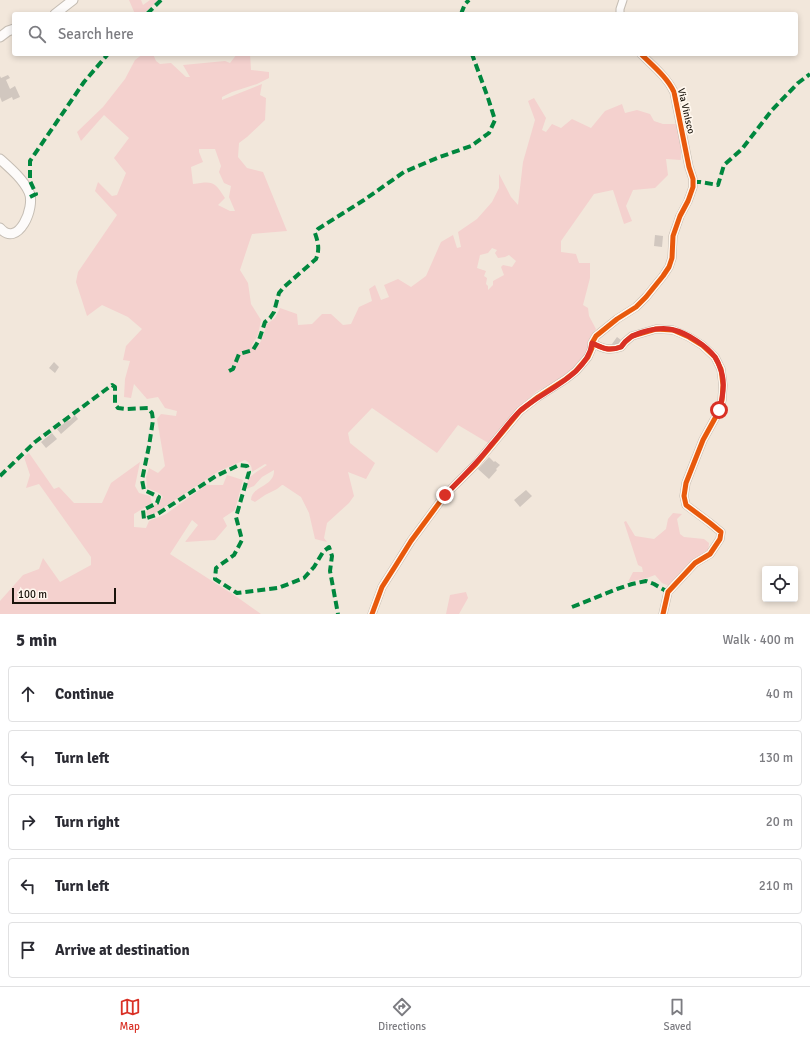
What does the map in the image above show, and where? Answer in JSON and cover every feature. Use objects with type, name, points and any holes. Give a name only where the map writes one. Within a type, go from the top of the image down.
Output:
[{"type":"street","points":[[58,12],[73,0]]},
{"type":"street","points":[[620,12],[623,0]]},
{"type":"street","points":[[0,37],[12,30]]},
{"type":"street","name":"Via Vinisco","points":[[592,343],[596,336],[641,302],[659,281],[669,266],[672,258],[673,236],[693,187],[674,92],[664,76],[643,56]]},
{"type":"street","points":[[0,159],[24,184],[30,193],[31,203],[22,227],[19,230],[15,233],[10,233],[5,232],[0,228]]},
{"type":"street","points":[[372,614],[382,587],[411,541],[445,495],[476,464],[520,411],[576,371],[588,357],[592,348],[592,343],[612,350],[621,347],[632,336],[656,329],[674,330],[702,345],[715,357],[721,369],[723,385],[722,400],[719,410],[703,440],[686,482],[684,496],[686,505],[721,532],[720,539],[710,554],[695,563],[668,592],[662,614]]},
{"type":"shaded area","points":[[129,0],[141,0],[143,5],[150,0],[159,0],[145,12],[134,12]]},
{"type":"shaded area","points":[[140,56],[154,56],[156,61],[160,64],[171,63],[186,77],[190,77],[183,65],[225,61],[230,63],[235,56],[250,56],[251,70],[269,72],[269,78],[222,97],[222,100],[262,84],[260,95],[266,98],[265,120],[239,143],[238,157],[247,168],[263,172],[287,231],[252,234],[240,270],[248,283],[251,304],[261,320],[258,335],[252,345],[255,350],[261,341],[267,324],[275,318],[280,308],[297,314],[298,325],[312,324],[322,314],[331,314],[343,325],[351,324],[359,307],[372,301],[369,289],[375,285],[381,300],[389,297],[384,285],[398,279],[411,287],[426,276],[441,242],[453,235],[457,248],[461,247],[458,232],[477,219],[492,202],[499,188],[499,174],[511,197],[518,205],[523,162],[535,120],[528,101],[534,98],[546,118],[542,130],[546,132],[552,124],[561,128],[572,119],[591,128],[605,111],[622,104],[625,113],[637,110],[650,114],[654,121],[663,124],[676,124],[681,140],[681,160],[666,159],[668,175],[655,188],[633,190],[626,206],[632,221],[624,224],[613,190],[594,194],[561,241],[561,252],[576,254],[579,263],[590,263],[590,278],[583,305],[588,308],[589,316],[596,329],[590,338],[590,346],[575,367],[563,379],[537,391],[527,400],[516,411],[490,444],[458,425],[437,453],[372,408],[348,433],[350,443],[375,463],[366,479],[348,472],[354,496],[349,503],[327,523],[324,538],[327,542],[315,539],[309,513],[301,497],[283,485],[255,502],[251,500],[252,495],[255,492],[271,480],[274,470],[262,477],[254,486],[246,489],[247,481],[267,465],[265,464],[252,472],[252,468],[245,460],[219,471],[152,515],[148,516],[146,512],[148,509],[159,502],[163,497],[159,493],[147,488],[146,477],[149,468],[158,473],[165,466],[157,419],[161,414],[176,416],[177,411],[165,408],[158,397],[147,399],[134,384],[131,398],[124,397],[125,379],[130,361],[123,360],[126,346],[142,329],[128,317],[102,305],[87,316],[76,282],[78,272],[117,215],[95,191],[98,182],[112,196],[117,195],[126,173],[114,158],[129,138],[104,115],[81,141],[77,132],[103,107],[125,79],[135,60]],"holes":[[[199,149],[215,149],[221,166],[219,172],[224,183],[231,186],[229,197],[235,211],[230,211],[218,205],[225,198],[215,185],[209,183],[193,184],[191,167],[203,162]],[[492,248],[497,250],[495,253],[498,258],[509,255],[516,261],[512,267],[503,265],[501,267],[504,275],[493,281],[493,285],[488,290],[488,286],[486,284],[487,278],[484,276],[486,271],[477,268],[480,255],[488,253]]]},
{"type":"shaded area","points":[[29,453],[54,489],[59,487],[74,503],[102,503],[111,483],[140,462],[135,486],[139,493],[150,496],[152,503],[134,514],[134,527],[146,528],[149,521],[166,514],[206,485],[223,485],[227,475],[243,480],[235,510],[223,518],[227,526],[215,540],[185,542],[198,525],[192,520],[170,554],[261,614],[0,614],[0,601],[23,575],[39,569],[43,558],[60,582],[91,565],[91,557],[39,484],[26,488],[30,475],[24,457]]},
{"type":"shaded area","points":[[673,513],[682,514],[677,519],[680,534],[684,537],[704,539],[709,543],[708,552],[669,586],[662,583],[655,575],[628,582],[633,572],[643,572],[642,567],[638,565],[624,522],[626,521],[635,536],[654,539],[666,529],[668,519]]},
{"type":"shaded area","points":[[466,592],[468,598],[459,614],[446,614],[450,595]]},
{"type":"building","points":[[8,75],[10,78],[6,80],[10,89],[15,86],[20,97],[13,100],[12,97],[2,102],[0,97],[0,76],[1,78]]},
{"type":"building","points":[[655,235],[663,236],[662,247],[654,246]]},
{"type":"building","points":[[617,337],[621,340],[616,347],[612,344]]},
{"type":"building","points":[[54,362],[59,367],[55,373],[49,368]]},
{"type":"building","points":[[75,415],[78,419],[61,434],[57,429]]},
{"type":"building","points":[[52,433],[57,439],[46,448],[41,442]]},
{"type":"building","points":[[489,457],[500,465],[489,479],[478,469]]},
{"type":"building","points":[[526,490],[532,496],[520,507],[514,500]]},
{"type":"marked path","points":[[149,12],[161,0]]},
{"type":"marked path","points":[[462,12],[465,4],[469,0]]},
{"type":"marked path","points":[[30,197],[36,194],[30,181],[30,161],[84,82],[106,56]]},
{"type":"marked path","points":[[229,371],[233,369],[239,354],[253,350],[259,340],[265,322],[274,312],[279,293],[316,259],[318,246],[315,233],[318,229],[364,200],[404,172],[471,146],[489,133],[495,120],[473,56]]},
{"type":"marked path","points":[[693,182],[718,185],[724,165],[742,149],[772,110],[798,83],[810,74]]},
{"type":"marked path","points":[[0,476],[35,442],[112,385],[115,387],[115,404],[118,408],[148,408],[152,413],[153,420],[142,480],[144,490],[159,497],[157,503],[143,510],[144,519],[156,515],[216,476],[239,465],[247,466],[249,472],[236,517],[242,540],[234,555],[216,568],[215,579],[237,593],[278,588],[304,578],[314,567],[323,552],[329,547],[332,556],[330,571],[338,614]]},
{"type":"marked path","points":[[572,607],[617,589],[646,581],[668,592]]},
{"type":"cycle path","points":[[372,614],[382,587],[411,541],[445,495],[476,464],[520,411],[576,371],[588,357],[592,348],[592,343],[596,336],[617,319],[636,307],[646,297],[669,267],[672,258],[673,236],[693,187],[693,179],[689,167],[674,92],[664,77],[643,56]]},
{"type":"cycle path","points":[[592,343],[603,348],[613,349],[621,347],[632,336],[656,329],[673,330],[702,345],[715,357],[721,369],[723,385],[722,400],[719,411],[703,440],[686,483],[684,496],[686,505],[721,532],[720,539],[710,554],[695,563],[668,592],[663,614]]},
{"type":"route","points":[[445,495],[476,464],[520,411],[576,371],[588,357],[592,348],[592,343],[612,350],[621,347],[632,336],[656,329],[674,330],[689,337],[702,345],[715,357],[721,369],[723,385],[722,400],[719,410]]}]
